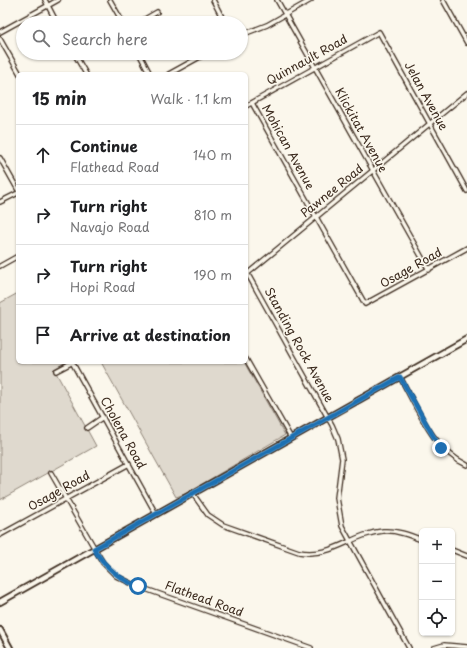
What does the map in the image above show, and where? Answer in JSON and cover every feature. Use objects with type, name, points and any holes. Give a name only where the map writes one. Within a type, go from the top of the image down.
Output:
[{"type":"main road","points":[[0,602],[467,340]]},
{"type":"main road","points":[[0,630],[10,648]]},
{"type":"street","points":[[45,0],[53,16]]},
{"type":"street","points":[[30,16],[58,0]]},
{"type":"street","points":[[110,0],[119,16]]},
{"type":"street","points":[[213,0],[221,16]]},
{"type":"street","name":"Klickitat Avenue","points":[[277,0],[429,270]]},
{"type":"street","points":[[248,32],[260,28],[311,0]]},
{"type":"street","points":[[443,0],[467,43]]},
{"type":"street","points":[[150,16],[157,12]]},
{"type":"street","points":[[0,32],[16,23]]},
{"type":"street","name":"Quinnault Road","points":[[248,105],[379,32]]},
{"type":"street","name":"Jelan Avenue","points":[[379,32],[467,191]]},
{"type":"street","points":[[0,39],[19,72]]},
{"type":"street","points":[[78,60],[85,72]]},
{"type":"street","points":[[143,60],[149,72]]},
{"type":"street","points":[[173,72],[194,60]]},
{"type":"street","name":"Pawnee Road","points":[[248,271],[467,93]]},
{"type":"street","name":"Mohican Avenue","points":[[252,103],[365,304]]},
{"type":"street","points":[[0,158],[16,187]]},
{"type":"street","points":[[0,202],[16,192]]},
{"type":"street","name":"Osage Road","points":[[365,304],[467,248]]},
{"type":"street","points":[[0,266],[16,257]]},
{"type":"street","name":"Standing Rock Avenue","points":[[248,274],[328,418],[341,450],[342,458],[337,490],[337,505],[342,526],[349,542],[409,648]]},
{"type":"street","points":[[248,363],[291,438]]},
{"type":"street","points":[[56,371],[68,364]]},
{"type":"street","name":"Cholena Road","points":[[73,364],[156,514]]},
{"type":"street","points":[[400,377],[441,448],[458,461],[467,465]]},
{"type":"street","points":[[87,428],[103,418]]},
{"type":"street","name":"Osage Road","points":[[0,536],[129,464]]},
{"type":"street","name":"Flathead Road","points":[[51,473],[94,549],[111,572],[129,583],[311,648]]},
{"type":"street","points":[[193,494],[208,515],[223,525],[290,550],[316,554],[333,550],[364,536],[383,531],[404,534],[419,539]]},
{"type":"street","points":[[455,551],[467,556]]},
{"type":"street","points":[[434,648],[444,645],[467,647]]},
{"type":"shaded area","points":[[16,294],[16,364],[63,364],[54,369],[96,446],[0,500],[0,303]]},
{"type":"shaded area","points":[[102,364],[245,364],[285,435],[185,494],[176,497]]},
{"type":"route","points":[[138,586],[121,579],[111,572],[99,558],[94,549],[400,377],[441,448]]}]
